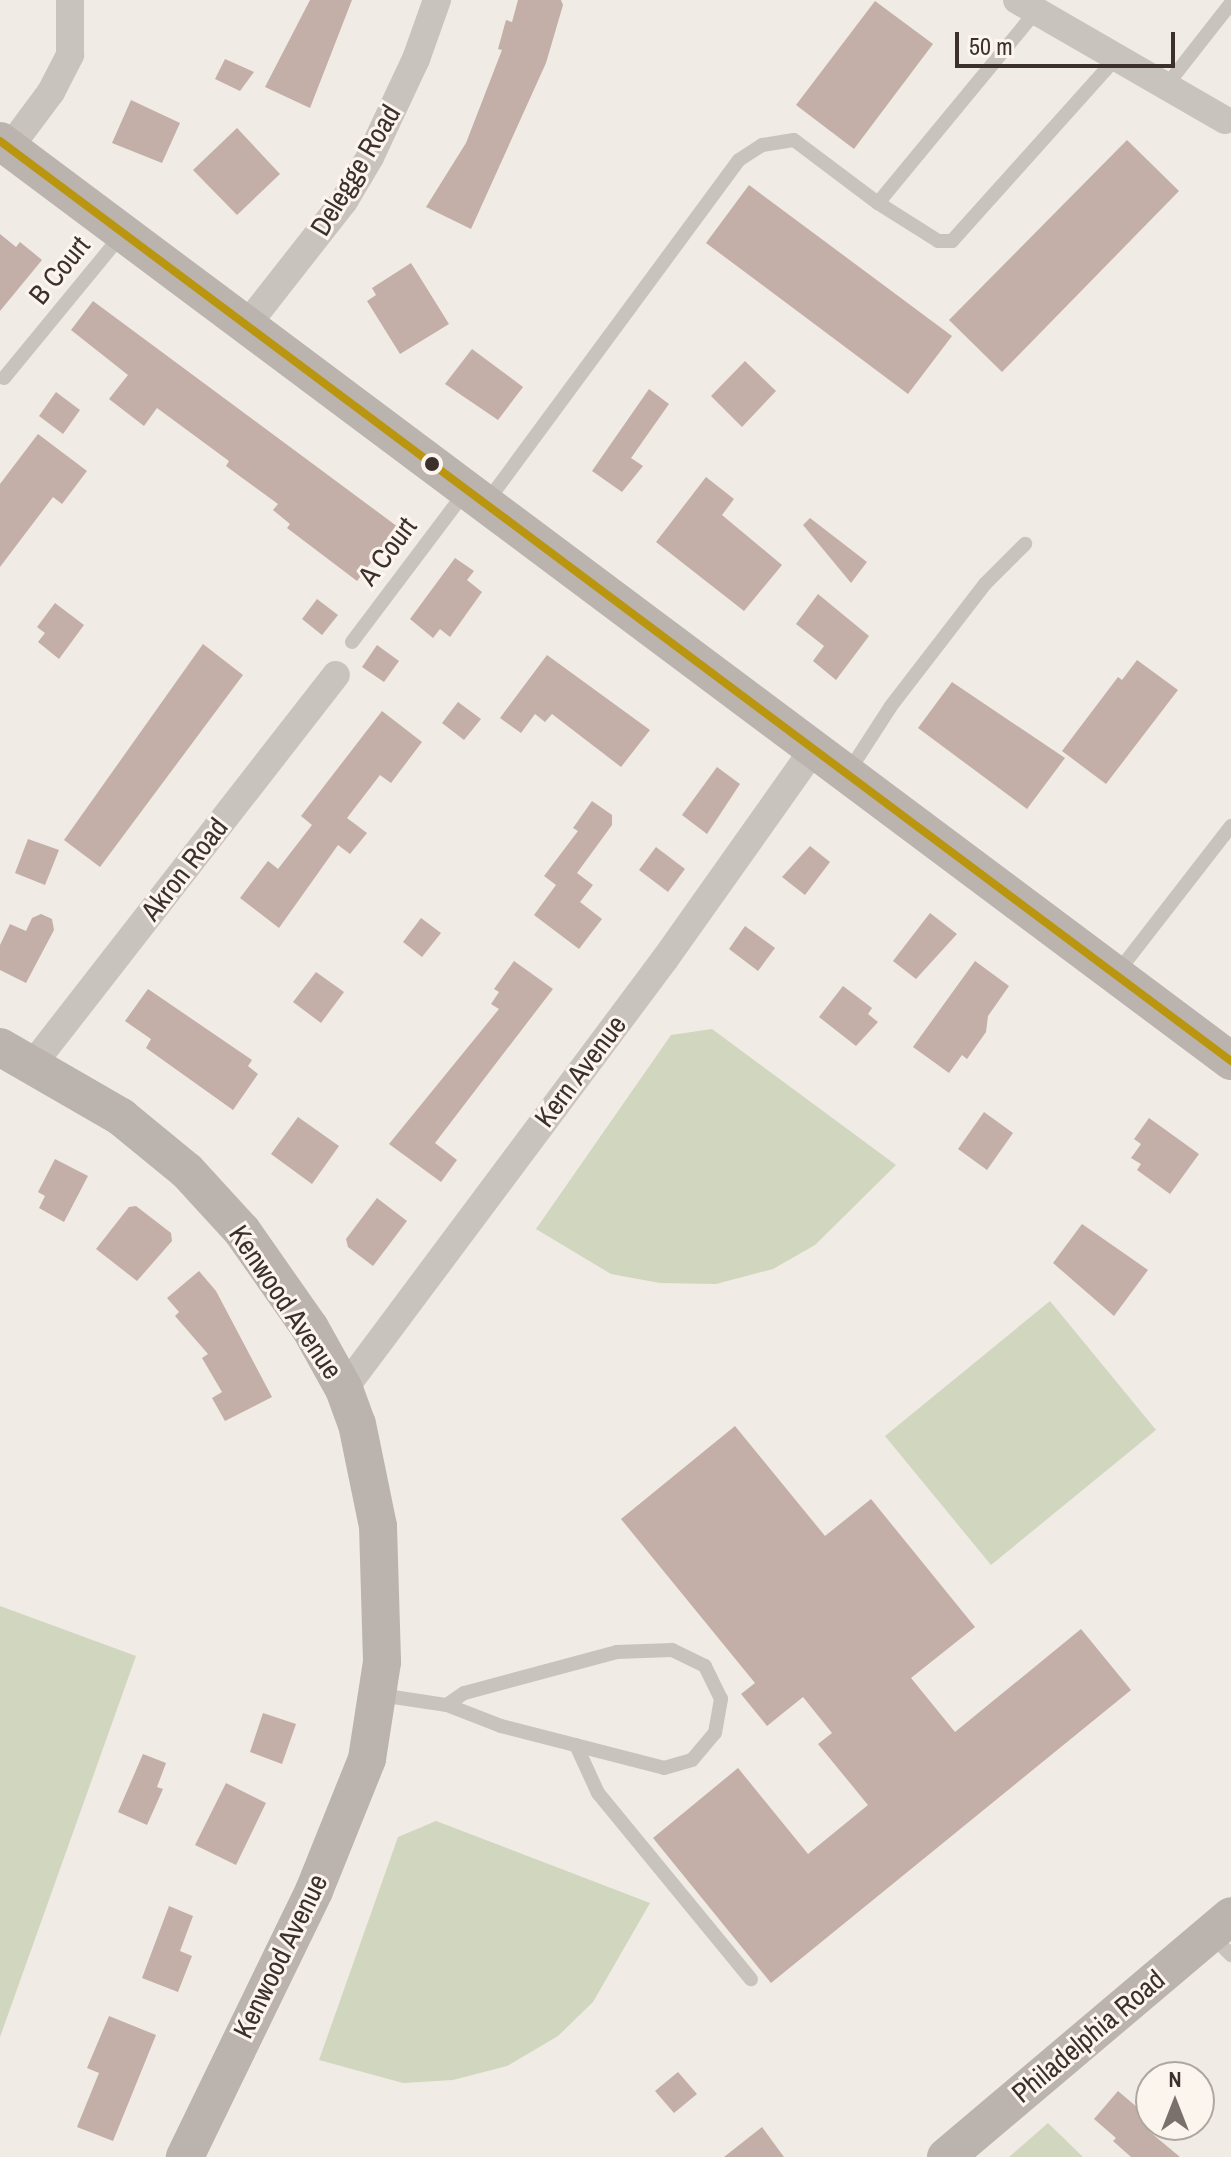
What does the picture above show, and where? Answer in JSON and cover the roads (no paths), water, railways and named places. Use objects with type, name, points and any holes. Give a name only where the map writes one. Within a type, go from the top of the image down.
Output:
[{"type":"main road","points":[[5,144],[474,499],[1117,973],[1231,1061]]},
{"type":"main road","name":"Kenwood Avenue","points":[[16,1055],[121,1117],[214,1199],[274,1272],[344,1389],[357,1424],[378,1526],[384,1609],[380,1695],[367,1759],[342,1829],[185,2157]]},
{"type":"main road","name":"Philadelphia Road","points":[[946,2157],[1224,1935]]},
{"type":"street","points":[[5,144],[51,92],[70,55],[70,0]]},
{"type":"street","name":"Delegge Road","points":[[246,326],[357,179],[416,59],[437,0]]},
{"type":"street","points":[[1033,4],[1225,120]]},
{"type":"street","name":"Akron Road","points":[[16,1055],[336,675]]},
{"type":"street","name":"Kern Avenue","points":[[344,1389],[665,959],[813,750]]},
{"type":"lane","points":[[1166,86],[1231,3]]},
{"type":"lane","points":[[878,203],[1033,4]]},
{"type":"lane","name":"A Court","points":[[352,642],[474,499],[739,160],[762,145],[794,140],[878,203],[938,241],[952,241],[1117,57]]},
{"type":"lane","name":"B Court","points":[[4,378],[124,232]]},
{"type":"lane","points":[[846,775],[891,706],[985,584],[1025,544]]},
{"type":"lane","points":[[1117,973],[1231,826]]},
{"type":"lane","points":[[380,1695],[447,1705],[501,1726],[664,1768],[692,1760],[715,1733],[721,1699],[705,1666],[672,1650],[617,1652],[464,1693],[447,1705]]},
{"type":"lane","points":[[576,1745],[598,1793],[751,1979]]}]
